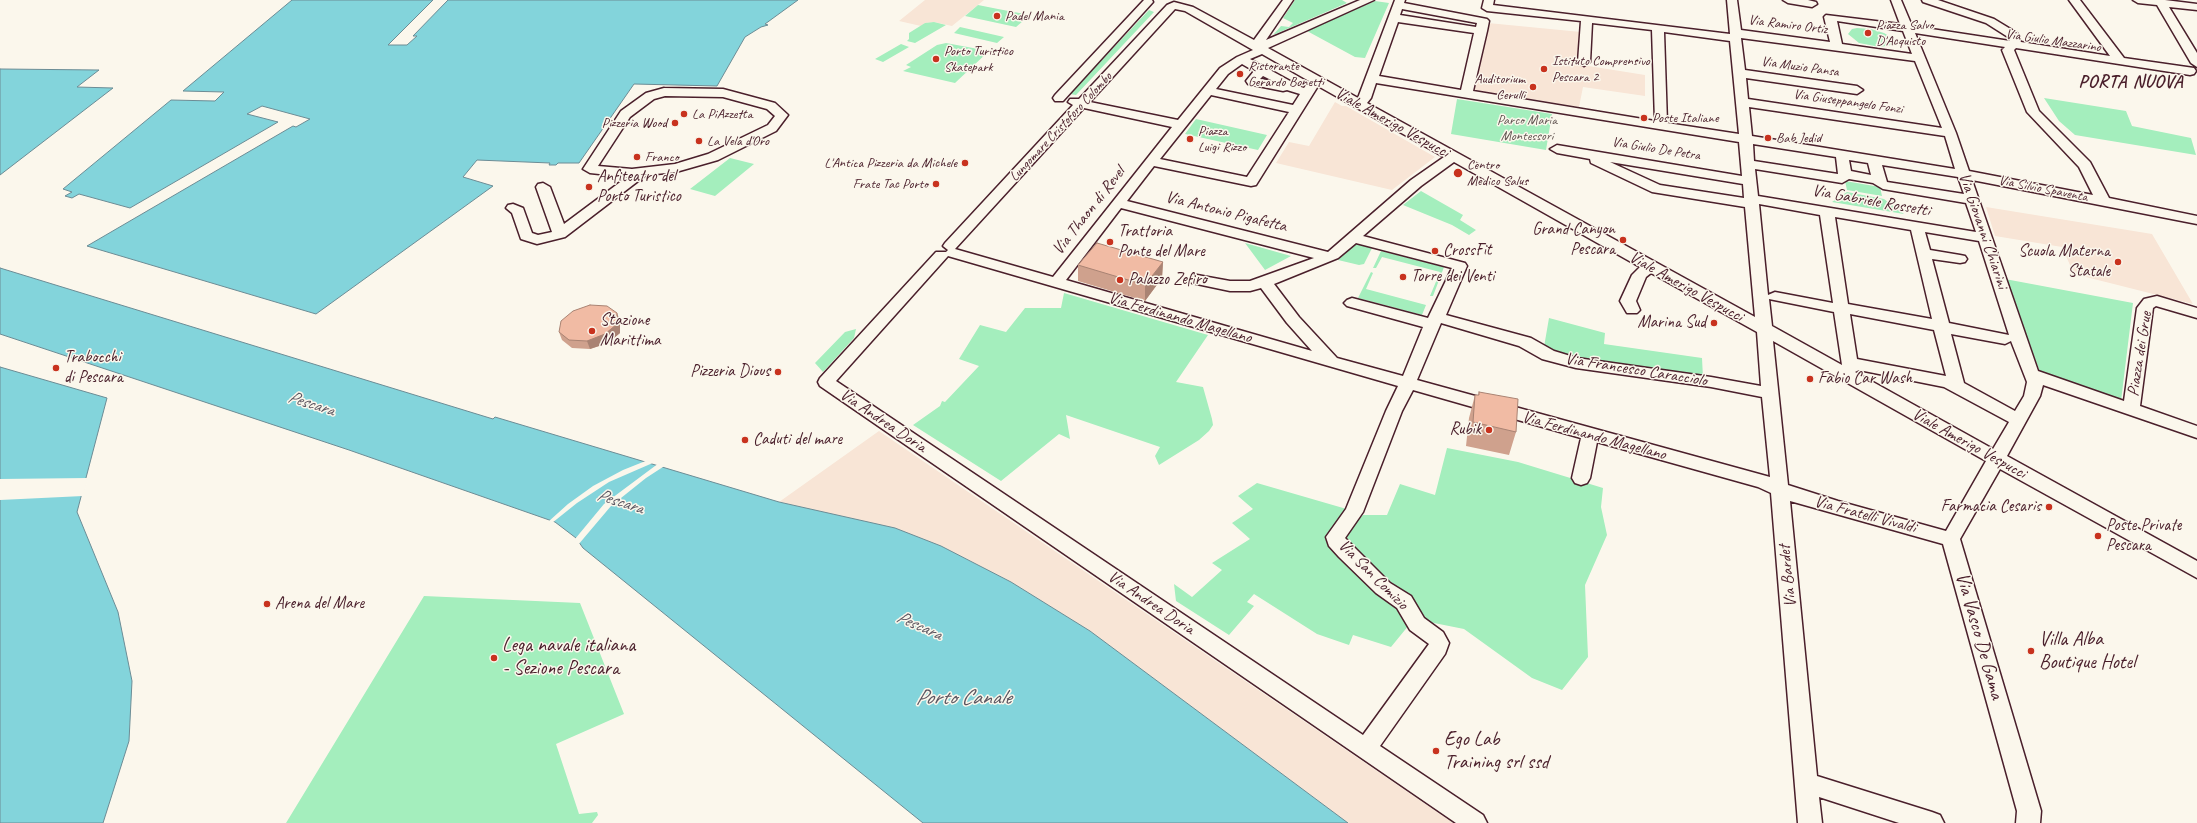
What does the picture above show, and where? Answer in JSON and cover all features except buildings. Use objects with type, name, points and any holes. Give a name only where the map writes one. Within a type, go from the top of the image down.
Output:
[{"type":"street","points":[[1257,48],[1259,42],[1288,0]]},
{"type":"street","name":"Via Thaon di Revel","points":[[1056,283],[1224,71],[1257,48],[1369,0]]},
{"type":"street","name":"Via Ramiro Ortiz","points":[[1489,0],[1487,8],[1659,30],[1837,46]]},
{"type":"street","name":"Via Bardet","points":[[1732,0],[1780,489],[1810,823]]},
{"type":"street","points":[[1788,0],[1812,4]]},
{"type":"street","name":"Via Giovanni Chiarini","points":[[1896,0],[1918,58],[1950,132],[2035,382],[2034,391],[1996,458]]},
{"type":"street","points":[[1927,0],[2000,26],[2013,35],[2016,41],[2010,47],[2033,112],[2085,165],[2103,201]]},
{"type":"street","points":[[2074,0],[2119,59]]},
{"type":"street","points":[[2138,0],[2160,1],[2197,7]]},
{"type":"street","points":[[1149,1],[1059,98],[1181,125]]},
{"type":"street","name":"Viale Amerigo Vespucci","points":[[1149,1],[1154,8],[1174,3],[1189,10],[1764,330],[1846,370],[1996,458],[2197,570]]},
{"type":"street","points":[[2160,1],[2195,72]]},
{"type":"street","name":"Lungomare Cristoforo Colombo","points":[[826,382],[948,251],[1174,3]]},
{"type":"street","points":[[1358,104],[1365,98],[1399,3],[1483,21],[1466,94]]},
{"type":"street","points":[[1908,31],[1830,17],[1837,46],[1918,58]]},
{"type":"street","points":[[1394,18],[1481,31]]},
{"type":"street","points":[[1584,62],[1587,21]]},
{"type":"street","points":[[1659,30],[1661,125]]},
{"type":"street","name":"Via Giulio Mazzarino","points":[[1908,31],[2010,47],[2195,72]]},
{"type":"street","name":"Via Giulio Mazzarino","points":[[2010,47],[2119,59],[2195,72]]},
{"type":"street","points":[[1241,59],[1262,70],[1252,81],[1302,91]]},
{"type":"street","name":"Via Muzio Pansa","points":[[1739,73],[1857,90]]},
{"type":"street","name":"Via Silvio Spaventa","points":[[1372,79],[1964,174],[2197,220]]},
{"type":"street","points":[[1208,91],[1297,110],[1302,91],[1317,81]]},
{"type":"street","points":[[513,208],[518,211],[526,236],[537,240],[560,234],[643,171],[676,168],[713,157],[772,128],[782,115],[771,106],[723,92],[664,92],[650,96],[625,114],[594,160],[590,169],[618,173],[643,171]]},
{"type":"street","name":"Via Giuseppangelo Fonzi","points":[[1742,102],[1950,132]]},
{"type":"street","name":"Via Thaon di Revel","points":[[1151,162],[1251,182],[1297,110]]},
{"type":"street","name":"Via Giulio De Petra","points":[[1557,149],[1749,180]]},
{"type":"street","name":"Via Gabriele Rossetti","points":[[1594,155],[1596,160],[1600,163],[1657,188],[1827,212],[1985,238]]},
{"type":"street","points":[[1748,164],[1841,179],[1844,178],[1845,174],[1842,155]]},
{"type":"street","points":[[1196,280],[1230,286],[1250,286],[1268,280],[1324,256],[1333,255],[1416,183],[1452,157]]},
{"type":"street","points":[[1874,160],[1880,184],[1972,200]]},
{"type":"street","points":[[1845,174],[1878,180]]},
{"type":"street","points":[[543,187],[560,234]]},
{"type":"street","name":"Via Antonio Pigafetta","points":[[1118,203],[1324,256]]},
{"type":"street","points":[[1827,212],[1842,308],[1846,370],[1857,364],[1956,385],[2018,420]]},
{"type":"street","points":[[1917,227],[1956,385]]},
{"type":"street","points":[[1354,238],[1460,266],[1408,384]]},
{"type":"street","name":"Via Ferdinando Magellano","points":[[948,251],[1408,384],[1763,482],[1780,489]]},
{"type":"street","points":[[1923,253],[1960,259]]},
{"type":"street","points":[[1632,310],[1628,301],[1639,275],[1650,266]]},
{"type":"street","points":[[1268,280],[1293,320],[1332,362]]},
{"type":"street","points":[[1775,297],[1842,308],[2005,339]]},
{"type":"street","name":"Piazza dei Grue","points":[[2131,410],[2145,308],[2149,302],[2157,301],[2197,312]]},
{"type":"street","name":"Via Francesco Caracciolo","points":[[1352,303],[1525,342],[1548,356],[1589,366],[1711,382],[1770,393]]},
{"type":"street","name":"Piazza dei Grue","points":[[2032,375],[2197,432]]},
{"type":"street","name":"Via Andrea Doria","points":[[826,382],[1475,823]]},
{"type":"street","name":"Via San Comizio","points":[[1366,749],[1438,648],[1439,643],[1436,638],[1417,624],[1404,602],[1384,588],[1336,541],[1337,533],[1354,512],[1394,411],[1408,384]]},
{"type":"street","points":[[1581,478],[1590,435]]},
{"type":"street","points":[[1951,539],[1996,458]]},
{"type":"street","name":"Via Fratelli Vivaldi","points":[[1780,489],[1831,506],[1951,539]]},
{"type":"street","name":"Via Vasco De Gama","points":[[1951,539],[2029,811],[2028,823]]},
{"type":"street","points":[[1806,783],[1932,823]]},
{"type":"shaded area","points":[[925,0],[984,0],[952,26],[934,22],[925,23],[921,26],[899,21]]},
{"type":"shaded area","name":"Istituto Comprensivo Pescara 2","points":[[1488,23],[1581,32],[1576,64],[1645,75],[1645,96],[1583,87],[1579,107],[1473,90]]},
{"type":"shaded area","points":[[1335,102],[1342,106],[1346,106],[1435,157],[1392,190],[1276,163],[1289,142],[1309,146]]},
{"type":"shaded area","name":"Scuola Materna Statale","points":[[1986,207],[2152,234],[2193,304],[2074,274],[2062,247],[1995,236]]},
{"type":"shaded area","points":[[879,431],[1453,823],[1348,823],[1090,631],[1011,582],[941,546],[779,502]]},
{"type":"green space","points":[[1295,0],[1342,0],[1347,3],[1273,35],[1281,26],[1289,27],[1293,23],[1283,18]]},
{"type":"green space","points":[[1375,1],[1389,3],[1365,58],[1355,57],[1307,31]]},
{"type":"green space","name":"Padel Mania","points":[[978,5],[1030,15],[1016,27],[965,16]]},
{"type":"green space","points":[[1149,10],[1154,12],[1076,95],[1070,94]]},
{"type":"green space","points":[[934,22],[946,25],[915,43],[907,41],[909,39],[909,33],[925,23]]},
{"type":"green space","points":[[960,27],[1004,37],[997,43],[954,33]]},
{"type":"green space","points":[[1852,29],[1871,29],[1884,33],[1889,36],[1893,42],[1891,45],[1880,47],[1859,43],[1848,34]]},
{"type":"green space","points":[[946,43],[989,51],[955,83],[903,71],[911,67],[906,65],[937,45]]},
{"type":"green space","points":[[901,44],[909,47],[883,62],[875,59]]},
{"type":"green space","points":[[2044,98],[2126,111],[2132,126],[2191,138],[2196,155],[2075,135],[2059,121]]},
{"type":"green space","name":"Parco Maria Montessori","points":[[1457,99],[1552,114],[1546,150],[1451,134]]},
{"type":"green space","points":[[1196,119],[1267,135],[1258,150],[1185,134]]},
{"type":"green space","points":[[730,158],[754,164],[715,196],[690,189]]},
{"type":"green space","points":[[1845,181],[1880,187],[1882,196],[1847,190]]},
{"type":"green space","points":[[1421,191],[1463,215],[1460,220],[1476,230],[1469,235],[1452,225],[1403,205]]},
{"type":"green space","points":[[1847,192],[1884,199],[1904,214],[1832,202]]},
{"type":"green space","points":[[1245,243],[1291,256],[1265,270]]},
{"type":"green space","points":[[1356,244],[1372,248],[1364,264],[1359,265],[1338,260]]},
{"type":"green space","points":[[1381,251],[1444,267],[1433,296],[1430,296],[1440,272],[1382,257],[1376,268],[1373,268]]},
{"type":"green space","points":[[1371,272],[1373,273],[1366,289],[1426,305],[1422,315],[1358,298]]},
{"type":"green space","points":[[2005,279],[2133,303],[2121,401],[2040,372]]},
{"type":"green space","points":[[1064,293],[1208,335],[1176,382],[1203,387],[1213,425],[1209,431],[1199,440],[1159,465],[1155,456],[1160,447],[1066,415],[1070,439],[1059,434],[1001,481],[913,425],[940,406],[942,401],[945,402],[979,366],[959,359],[980,325],[1006,332],[1025,308],[1061,308]]},
{"type":"green space","points":[[1549,318],[1605,333],[1604,344],[1702,358],[1703,378],[1574,360],[1544,347]]},
{"type":"green space","points":[[856,329],[854,338],[823,372],[815,363],[845,332]]},
{"type":"green space","points":[[1447,448],[1518,462],[1603,488],[1601,507],[1607,535],[1585,585],[1588,657],[1562,690],[1532,678],[1464,629],[1424,621],[1401,590],[1350,549],[1345,534],[1363,515],[1387,515],[1400,484],[1435,495]]},
{"type":"green space","points":[[1257,483],[1350,510],[1327,539],[1406,614],[1409,625],[1391,647],[1353,635],[1349,645],[1317,634],[1254,594],[1247,602],[1254,606],[1229,635],[1176,601],[1174,584],[1192,597],[1222,570],[1212,563],[1250,539],[1232,523],[1253,509],[1238,496]]},
{"type":"green space","name":"Lega navale italiana - Sezione Pescara","points":[[424,596],[580,603],[624,714],[556,744],[579,814],[597,812],[598,815],[592,823],[286,823]]},
{"type":"water","points":[[292,0],[433,0],[388,45],[407,45],[417,36],[413,36],[448,0],[798,0],[765,24],[768,25],[761,27],[745,37],[717,86],[634,84],[579,163],[558,163],[556,165],[549,165],[550,163],[477,160],[463,177],[493,186],[316,314],[87,246],[293,126],[296,127],[310,119],[262,106],[247,114],[278,122],[130,208],[79,194],[72,198],[65,196],[72,192],[63,189],[171,100],[215,101],[224,92],[183,91]]},
{"type":"water","points":[[0,69],[99,70],[77,87],[113,88],[0,175]]},
{"type":"water","name":"Porto Canale","points":[[0,268],[493,419],[495,417],[779,502],[895,528],[941,546],[1011,582],[1090,631],[1348,823],[923,823],[583,548],[576,538],[555,522],[349,450],[0,334]]},
{"type":"water","points":[[0,367],[107,398],[77,512],[118,612],[132,681],[129,741],[103,823],[0,823]]},
{"type":"pier","points":[[648,460],[655,462],[609,482],[577,503],[552,523],[548,522],[568,504],[593,486],[623,470]]},
{"type":"pier","points":[[659,463],[666,465],[646,478],[611,506],[578,545],[575,539],[604,504]]},
{"type":"pier","points":[[88,478],[83,496],[0,500],[0,479]]},
{"type":"place","name":"Padel Mania","points":[[997,16]]},
{"type":"place","name":"Piazza Salvo D'Acquisto","points":[[1868,33]]},
{"type":"place","name":"Porto Turistico Skatepark","points":[[936,59]]},
{"type":"place","name":"Istituto Comprensivo Pescara 2","points":[[1544,69]]},
{"type":"place","name":"Ristorante Gerardo Bonetti","points":[[1240,74]]},
{"type":"place","name":"Auditorium Cerulli","points":[[1533,87]]},
{"type":"place","name":"La PiAzzetta","points":[[684,114]]},
{"type":"place","name":"Poste Italiane","points":[[1644,118]]},
{"type":"place","name":"Pizzeria Wood","points":[[675,123]]},
{"type":"place","name":"Bab Jedid","points":[[1768,138]]},
{"type":"place","name":"Piazza Luigi Rizzo","points":[[1190,139]]},
{"type":"place","name":"La Vela d'Oro","points":[[699,141]]},
{"type":"place","name":"Franco","points":[[637,157]]},
{"type":"place","name":"L'Antica Pizzeria da Michele","points":[[965,163]]},
{"type":"place","name":"Centro Medico Salus","points":[[1458,173]]},
{"type":"place","name":"Frate Tac Porto","points":[[936,184]]},
{"type":"place","name":"Anfiteatro del Porto Turistico","points":[[589,187]]},
{"type":"place","name":"Grand Canyon Pescara","points":[[1623,240]]},
{"type":"place","name":"Trattoria Ponte del Mare","points":[[1110,242]]},
{"type":"place","name":"CrossFit","points":[[1435,251]]},
{"type":"place","name":"Scuola Materna Statale","points":[[2118,262]]},
{"type":"place","name":"Torre dei Venti","points":[[1403,277]]},
{"type":"place","name":"Palazzo Zefiro","points":[[1120,280]]},
{"type":"place","name":"Marina Sud","points":[[1714,323]]},
{"type":"place","name":"Stazione Marittima","points":[[592,331]]},
{"type":"place","name":"Trabocchi di Pescara","points":[[56,368]]},
{"type":"place","name":"Pizzeria Dious","points":[[778,372]]},
{"type":"place","name":"Fabio Car Wash","points":[[1810,379]]},
{"type":"place","name":"Rubik","points":[[1489,430]]},
{"type":"place","name":"Caduti del mare","points":[[745,440]]},
{"type":"place","name":"Farmacia Cesaris","points":[[2049,507]]},
{"type":"place","name":"Poste Private Pescara","points":[[2098,536]]},
{"type":"place","name":"Arena del Mare","points":[[267,604]]},
{"type":"place","name":"Villa Alba Boutique Hotel","points":[[2031,651]]},
{"type":"place","name":"Lega navale italiana - Sezione Pescara","points":[[494,658]]},
{"type":"place","name":"Ego Lab Training srl ssd","points":[[1436,751]]},
{"type":"district","name":"PORTA NUOVA","points":[[2131,82]]},
{"type":"water label","name":"Pescara","points":[[311,404]]},
{"type":"water label","name":"Pescara","points":[[620,502]]},
{"type":"water label","name":"Pescara","points":[[919,626]]}]
